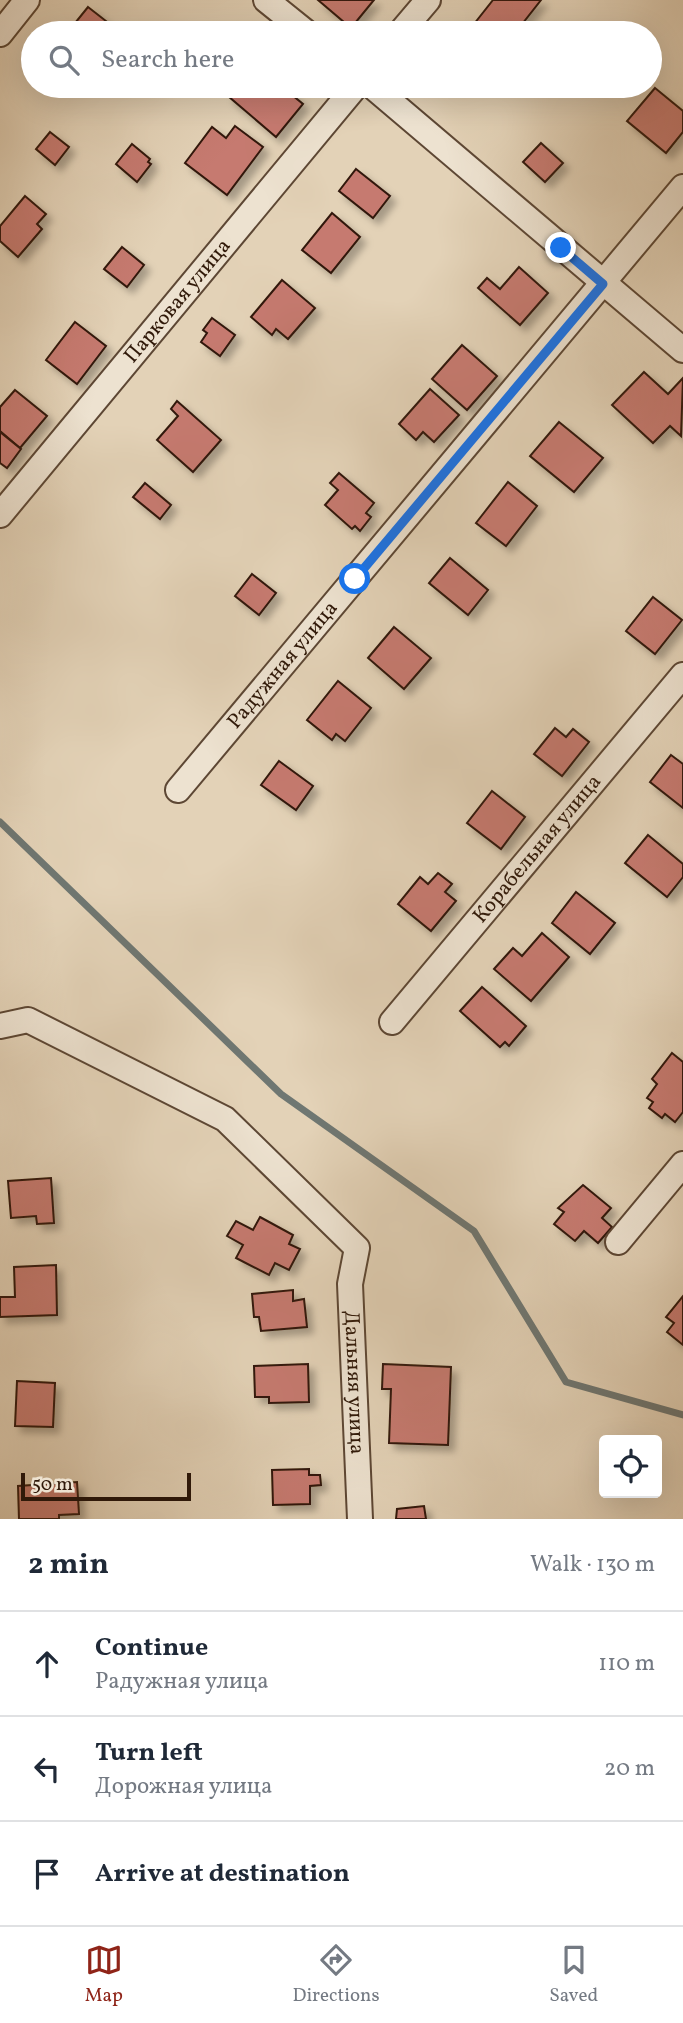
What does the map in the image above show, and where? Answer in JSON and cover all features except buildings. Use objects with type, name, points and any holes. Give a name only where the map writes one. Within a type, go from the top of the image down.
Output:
[{"type":"street","points":[[0,34],[27,0]]},
{"type":"street","points":[[266,0],[292,21]]},
{"type":"street","points":[[410,21],[428,0]]},
{"type":"street","name":"Парковая улица","points":[[0,515],[346,98]]},
{"type":"street","points":[[386,98],[683,350]]},
{"type":"street","name":"Радужная улица","points":[[178,790],[683,187]]},
{"type":"street","name":"Корабельная улица","points":[[392,1022],[683,675]]},
{"type":"street","name":"Дальняя улица","points":[[0,1026],[28,1020],[225,1119],[357,1248],[350,1284],[360,1519]]},
{"type":"street","points":[[618,1242],[683,1164]]},
{"type":"waterway","points":[[0,822],[281,1094],[474,1231],[566,1382],[683,1415]]},
{"type":"route","points":[[355,579],[603,284],[561,248]]}]
